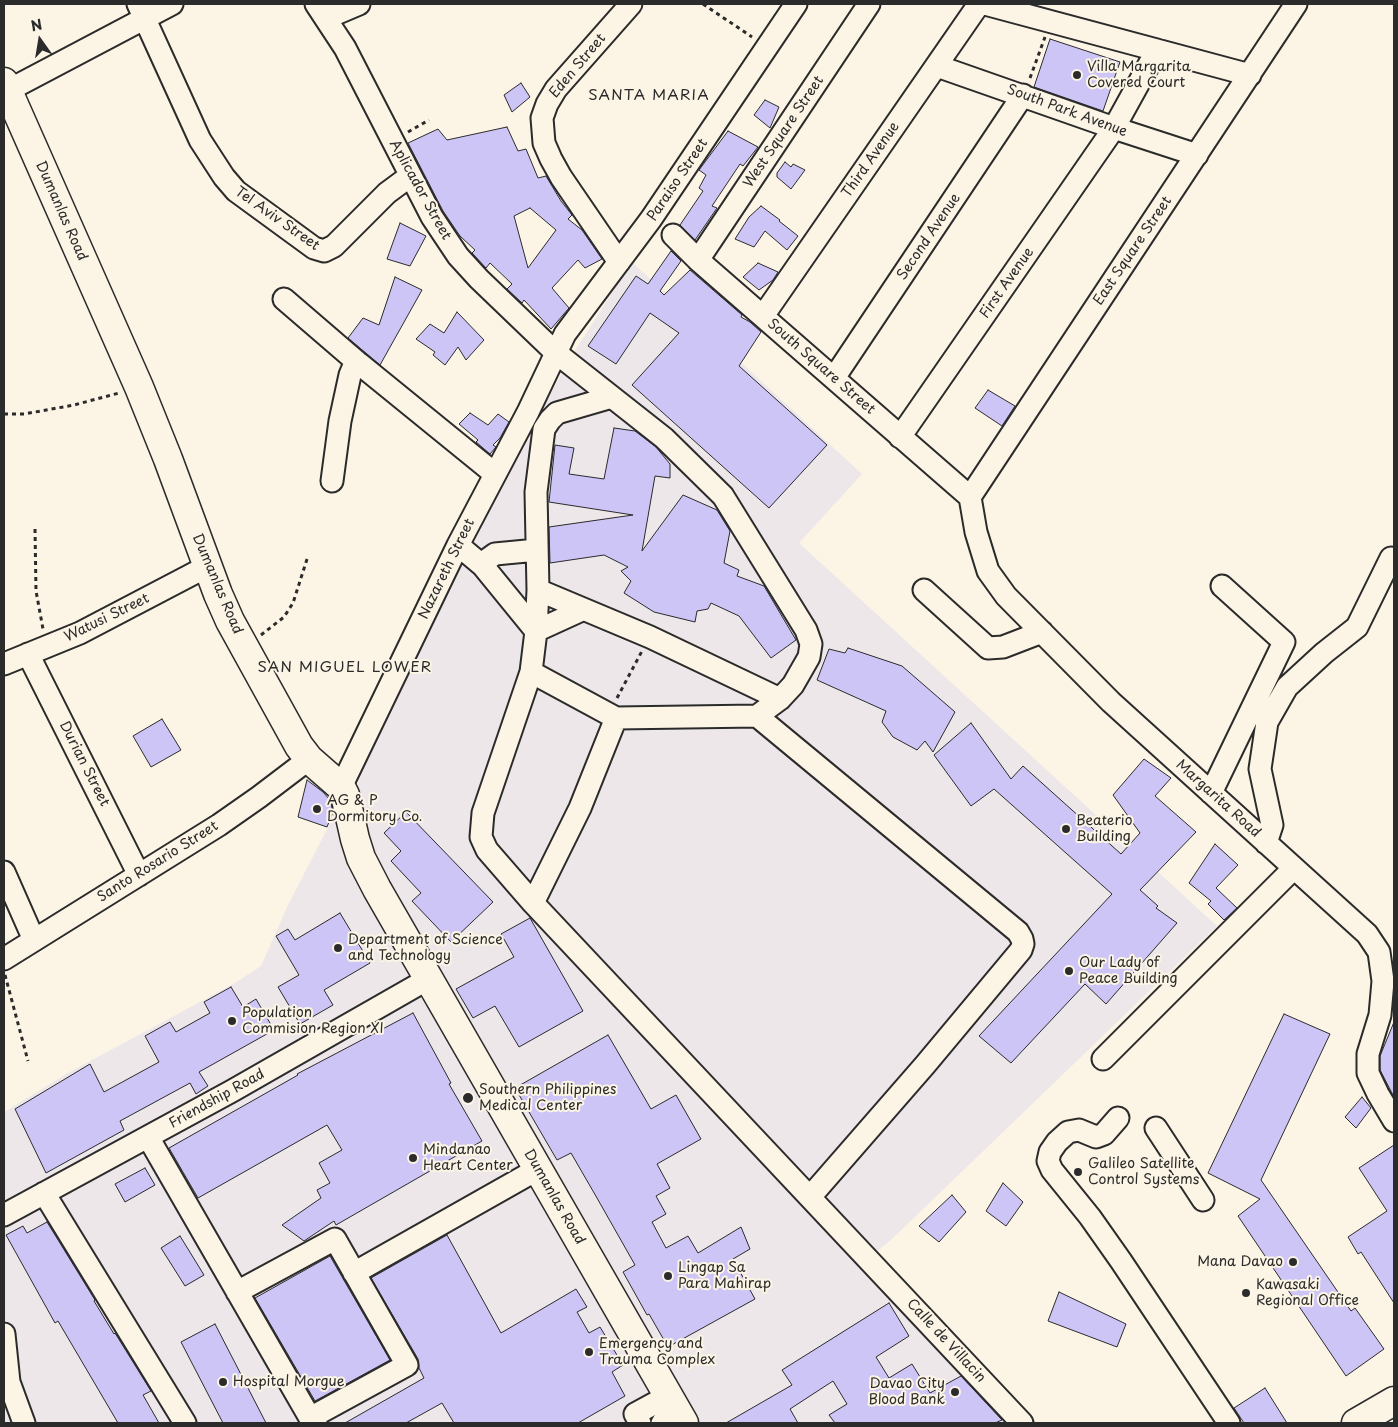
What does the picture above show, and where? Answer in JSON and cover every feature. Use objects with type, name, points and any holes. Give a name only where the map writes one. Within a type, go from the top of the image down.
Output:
[{"type":"main road","name":"Dumanlas Road","points":[[6,87],[139,387],[227,614],[244,648],[281,716],[309,760],[341,787],[345,795],[361,858],[377,889],[538,1169],[673,1414]]},
{"type":"main road","points":[[1356,1423],[1394,1401]]},
{"type":"street","points":[[6,87],[141,12],[172,4]]},
{"type":"street","points":[[321,11],[359,4]]},
{"type":"street","name":"Eden Street","points":[[619,262],[561,177],[551,159],[544,142],[542,118],[547,104],[556,89],[631,4]]},
{"type":"street","name":"Paraiso Street","points":[[555,352],[576,318],[657,211],[796,4]]},
{"type":"street","name":"West Square Street","points":[[698,260],[869,4]]},
{"type":"street","name":"Third Avenue","points":[[763,316],[979,4]]},
{"type":"street","points":[[985,4],[1250,75]]},
{"type":"street","name":"East Square Street","points":[[970,497],[1296,4]]},
{"type":"street","name":"Aplicador Street","points":[[321,11],[345,48],[432,217],[458,256],[478,279],[555,352],[664,438],[720,500],[806,630],[811,644],[809,657],[793,685],[780,699],[756,716]]},
{"type":"street","name":"Tel Aviv Street","points":[[141,12],[200,140],[224,177],[236,192],[314,248],[324,251],[334,246],[387,193],[410,176]]},
{"type":"street","name":"First Avenue","points":[[900,437],[1114,128],[1157,50]]},
{"type":"street","name":"South Park Avenue","points":[[937,66],[1197,155]]},
{"type":"street","name":"Second Avenue","points":[[834,378],[1024,96]]},
{"type":"street","name":"South Square Street","points":[[673,235],[698,260],[970,497]]},
{"type":"street","points":[[284,299],[356,361],[495,474]]},
{"type":"street","name":"Nazareth Street","points":[[341,787],[458,545],[528,412],[555,352]]},
{"type":"street","points":[[332,481],[340,422],[350,375],[356,361]]},
{"type":"street","name":"Calle de Villacin","points":[[612,397],[557,413],[544,429],[536,492],[538,590],[531,672],[483,813],[481,837],[487,850],[533,903],[1022,1423]]},
{"type":"street","name":"Margarita Road","points":[[970,497],[976,532],[988,571],[1006,596],[1111,702],[1367,934],[1379,952],[1389,974],[1380,1015],[1368,1054],[1368,1073],[1394,1121]]},
{"type":"street","points":[[458,545],[483,566],[536,631],[582,610]]},
{"type":"street","points":[[483,566],[488,558],[495,554],[537,550]]},
{"type":"street","points":[[1266,843],[1272,826],[1260,769],[1267,722],[1286,687],[1324,652],[1357,626],[1391,558]]},
{"type":"street","name":"Watusi Street","points":[[4,664],[80,633],[208,566]]},
{"type":"street","points":[[1211,792],[1284,642],[1222,586]]},
{"type":"street","points":[[538,590],[650,637],[780,699]]},
{"type":"street","points":[[924,590],[988,648],[1003,647],[1042,632]]},
{"type":"street","name":"Durian Street","points":[[28,654],[139,875]]},
{"type":"street","points":[[531,672],[612,716],[756,716],[1018,932],[1022,939],[1021,950],[925,1065],[810,1197]]},
{"type":"street","points":[[533,903],[580,808],[612,716]]},
{"type":"street","name":"Santo Rosario Street","points":[[4,959],[219,825],[266,793],[309,760]]},
{"type":"street","points":[[1103,1059],[1294,868]]},
{"type":"street","points":[[4,872],[34,940]]},
{"type":"street","name":"Friendship Road","points":[[4,1215],[232,1091],[428,979]]},
{"type":"street","points":[[1118,1118],[1104,1134],[1096,1137],[1079,1130],[1068,1132],[1050,1152],[1048,1161],[1052,1170],[1090,1217],[1121,1261],[1229,1423]]},
{"type":"street","points":[[1156,1128],[1203,1200]]},
{"type":"street","points":[[148,1137],[237,1292],[313,1421],[407,1365],[335,1239],[237,1292]]},
{"type":"street","points":[[354,1273],[538,1169]]},
{"type":"street","points":[[44,1193],[185,1423]]},
{"type":"street","points":[[4,1334],[9,1382],[24,1423]]},
{"type":"street","points":[[640,1423],[635,1414],[673,1414]]},
{"type":"path","points":[[703,4],[768,47]]},
{"type":"path","points":[[1024,96],[1051,22]]},
{"type":"path","points":[[393,142],[429,120]]},
{"type":"path","points":[[4,414],[24,414],[74,405],[139,387]]},
{"type":"path","points":[[35,529],[36,591],[48,646]]},
{"type":"path","points":[[244,648],[284,617],[293,603],[308,556]]},
{"type":"path","points":[[612,716],[650,637]]},
{"type":"path","points":[[4,972],[28,1061]]},
{"type":"shaded area","points":[[632,262],[862,474],[799,543],[1217,926],[892,1239],[859,1266],[1011,1423],[4,1423],[4,1112],[66,1074],[235,983],[261,966],[288,905],[338,808],[414,974],[212,1090],[47,1179],[57,1197],[447,980],[392,888],[370,843],[359,807],[358,786],[362,765],[483,515],[572,355]]},
{"type":"building","name":"Villa Margarita Covered Court","points":[[1050,39],[1120,62],[1103,111],[1034,87]]},
{"type":"building","points":[[521,83],[530,97],[512,112],[504,95]]},
{"type":"building","points":[[765,100],[779,107],[770,128],[754,115]]},
{"type":"building","points":[[507,127],[518,151],[526,149],[538,178],[546,176],[572,215],[568,219],[582,230],[602,259],[585,268],[578,260],[552,288],[569,308],[551,329],[524,300],[522,303],[507,289],[512,284],[490,263],[486,268],[472,253],[475,250],[460,236],[443,211],[408,143],[438,129],[447,140]],"holes":[[[530,208],[556,230],[528,268],[514,216]]]},
{"type":"building","points":[[728,131],[758,147],[743,166],[740,164],[712,206],[717,208],[695,240],[680,225],[703,191],[699,188],[706,175],[699,170]]},
{"type":"building","points":[[785,162],[791,167],[793,164],[805,170],[791,189],[777,177],[777,173]]},
{"type":"building","points":[[761,206],[798,236],[787,250],[765,231],[754,247],[735,239],[749,217]]},
{"type":"building","points":[[400,223],[426,236],[410,266],[387,259]]},
{"type":"building","points":[[671,251],[681,261],[660,291],[664,295],[690,270],[742,315],[741,317],[761,332],[739,366],[827,445],[769,508],[632,385],[679,333],[650,313],[616,364],[588,346],[636,276],[648,284]]},
{"type":"building","points":[[758,263],[778,272],[773,280],[759,290],[743,277]]},
{"type":"building","points":[[395,277],[422,290],[380,365],[348,338],[363,318],[379,325]]},
{"type":"building","points":[[457,312],[484,340],[466,360],[458,347],[445,365],[433,355],[435,352],[416,339],[430,324],[444,333]]},
{"type":"building","points":[[988,390],[1015,406],[1002,426],[975,408]]},
{"type":"building","points":[[470,413],[488,425],[498,414],[509,422],[500,438],[493,445],[496,447],[490,454],[476,442],[478,440],[459,424]]},
{"type":"building","points":[[614,428],[635,431],[656,447],[670,464],[670,478],[655,476],[642,551],[683,495],[717,510],[730,531],[724,563],[739,570],[737,576],[764,586],[796,640],[771,658],[739,616],[711,603],[708,609],[697,611],[695,622],[654,612],[624,593],[631,581],[621,571],[628,567],[604,555],[550,563],[549,527],[633,515],[549,502],[555,445],[574,448],[569,474],[604,479]]},
{"type":"building","points":[[848,648],[902,666],[955,712],[933,752],[925,741],[917,750],[893,737],[882,722],[886,711],[817,680],[829,649],[845,653]]},
{"type":"building","points":[[162,719],[181,750],[151,767],[133,736]]},
{"type":"building","points":[[971,723],[1011,779],[1023,766],[1121,854],[1140,833],[1113,795],[1144,759],[1171,778],[1155,796],[1196,832],[1140,890],[1158,906],[1156,908],[1177,923],[1106,1004],[1085,984],[1011,1063],[979,1036],[1112,894],[994,789],[971,806],[934,755]]},
{"type":"building","name":"AG & P Dormitory Co.","points":[[307,780],[330,800],[333,812],[327,827],[298,817]]},
{"type":"building","points":[[406,812],[493,902],[451,942],[412,901],[421,893],[391,861],[401,851],[384,833]]},
{"type":"building","points":[[1215,844],[1238,865],[1216,888],[1237,908],[1224,920],[1208,904],[1211,901],[1189,883]]},
{"type":"building","points":[[340,913],[370,963],[324,990],[333,1005],[300,1024],[278,987],[299,975],[276,936],[288,929],[295,940]]},
{"type":"building","points":[[530,918],[583,1011],[519,1047],[495,1006],[473,1018],[456,989],[514,957],[501,934]]},
{"type":"building","points":[[231,987],[243,1007],[256,999],[274,1030],[199,1072],[208,1086],[196,1094],[190,1083],[120,1121],[124,1130],[46,1173],[15,1109],[90,1064],[104,1092],[159,1062],[145,1036],[170,1022],[176,1032],[210,1013],[204,1002]]},
{"type":"building","points":[[413,1013],[451,1083],[449,1084],[482,1141],[336,1225],[334,1221],[304,1241],[282,1225],[321,1198],[317,1190],[330,1183],[319,1163],[342,1150],[327,1125],[198,1198],[169,1148],[297,1074]]},
{"type":"building","points":[[1284,1014],[1330,1034],[1261,1180],[1351,1311],[1355,1308],[1384,1349],[1346,1376],[1238,1216],[1260,1199],[1208,1173]]},
{"type":"building","points":[[1394,1022],[1394,1097],[1380,1070],[1380,1056]]},
{"type":"building","points":[[608,1035],[651,1109],[676,1095],[701,1139],[657,1164],[670,1188],[656,1196],[666,1214],[652,1222],[666,1248],[688,1236],[698,1253],[741,1227],[750,1249],[733,1259],[755,1299],[668,1347],[649,1314],[647,1315],[623,1272],[635,1265],[571,1153],[557,1160],[515,1088]]},
{"type":"building","points":[[1362,1097],[1371,1108],[1356,1128],[1345,1117]]},
{"type":"building","points":[[1394,1145],[1394,1303],[1361,1252],[1358,1254],[1348,1237],[1387,1211],[1359,1168]]},
{"type":"building","points":[[145,1168],[155,1185],[125,1202],[115,1184]]},
{"type":"building","points":[[1003,1183],[1023,1202],[1006,1226],[986,1211]]},
{"type":"building","points":[[952,1195],[966,1212],[939,1242],[919,1226]]},
{"type":"building","points":[[47,1222],[114,1334],[151,1391],[143,1395],[159,1423],[118,1423],[58,1321],[55,1323],[6,1235],[23,1226],[27,1233]]},
{"type":"building","points":[[447,1235],[501,1333],[576,1289],[587,1307],[577,1312],[589,1333],[600,1327],[623,1365],[612,1372],[625,1396],[578,1423],[454,1423],[442,1403],[406,1423],[345,1423],[424,1378],[419,1368],[418,1359],[371,1278]]},
{"type":"building","points":[[180,1236],[204,1275],[185,1286],[161,1248]]},
{"type":"building","points":[[330,1256],[390,1360],[315,1401],[255,1298]]},
{"type":"building","points":[[1059,1292],[1126,1324],[1117,1347],[1048,1321]]},
{"type":"building","points":[[889,1303],[909,1336],[876,1357],[889,1378],[912,1364],[930,1393],[961,1376],[1002,1420],[995,1423],[835,1423],[829,1415],[847,1404],[833,1381],[790,1409],[798,1423],[726,1423],[792,1385],[782,1370]]},
{"type":"building","name":"Hospital Morgue","points":[[215,1324],[266,1423],[223,1423],[181,1342]]},
{"type":"building","points":[[1265,1388],[1287,1423],[1244,1423],[1234,1408]]},
{"type":"place","name":"Villa Margarita Covered Court","points":[[1077,75]]},
{"type":"place","name":"AG & P Dormitory Co.","points":[[317,809]]},
{"type":"place","name":"Beaterio Building","points":[[1066,829]]},
{"type":"place","name":"Department of Science and Technology","points":[[338,948]]},
{"type":"place","name":"Our Lady of Peace Building","points":[[1069,971]]},
{"type":"place","name":"Population Commision Region XI","points":[[232,1021]]},
{"type":"place","name":"Southern Philippines Medical Center","points":[[468,1098]]},
{"type":"place","name":"Mindanao Heart Center","points":[[413,1158]]},
{"type":"place","name":"Galileo Satellite Control Systems","points":[[1078,1172]]},
{"type":"place","name":"Mana Davao","points":[[1293,1262]]},
{"type":"place","name":"Lingap Sa Para Mahirap","points":[[668,1276]]},
{"type":"place","name":"Kawasaki Regional Office","points":[[1246,1293]]},
{"type":"place","name":"Emergency and Trauma Complex","points":[[589,1352]]},
{"type":"place","name":"Hospital Morgue","points":[[223,1382]]},
{"type":"place","name":"Davao City Blood Bank","points":[[955,1392]]},
{"type":"district","name":"SANTA MARIA","points":[[649,96]]},
{"type":"district","name":"SAN MIGUEL LOWER","points":[[345,668]]}]
